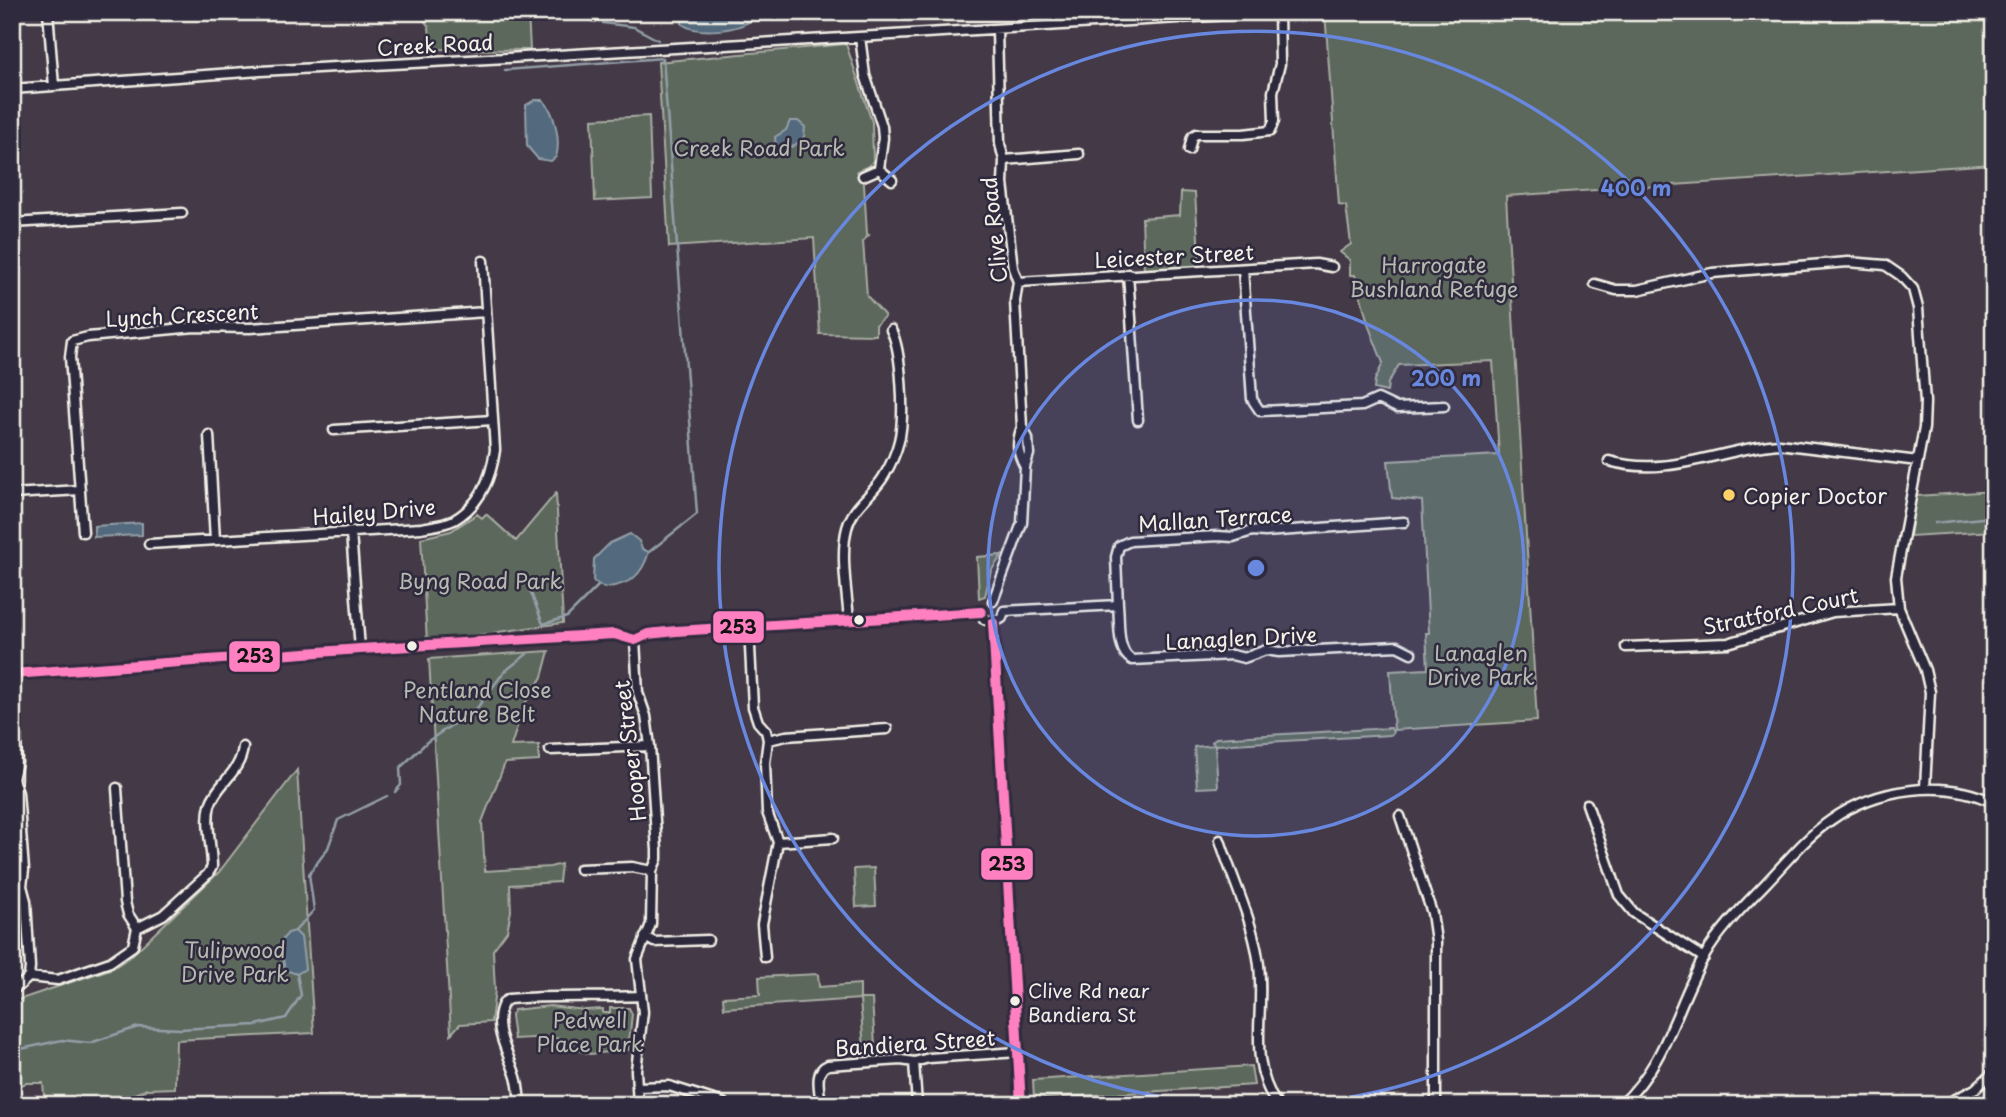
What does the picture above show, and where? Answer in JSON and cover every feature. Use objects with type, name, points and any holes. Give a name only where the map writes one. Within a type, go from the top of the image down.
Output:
[{"type":"street","points":[[48,12],[54,86]]},
{"type":"street","points":[[1189,150],[1192,137],[1196,134],[1266,132],[1273,126],[1274,86],[1280,64],[1279,12]]},
{"type":"street","name":"Creek Road","points":[[12,89],[408,61],[507,58],[1279,12]]},
{"type":"street","name":"Clive Road","points":[[993,601],[1022,523],[1024,467],[1029,454],[1028,438],[1022,427],[1015,302],[1018,282],[1013,268],[1003,183],[1004,160],[1000,144],[997,30]]},
{"type":"street","points":[[860,37],[865,75],[882,126],[879,169]]},
{"type":"street","points":[[1004,160],[1079,154]]},
{"type":"street","points":[[863,176],[879,169]]},
{"type":"street","points":[[879,169],[892,180]]},
{"type":"street","points":[[12,223],[182,213]]},
{"type":"street","name":"Hailey Drive","points":[[149,544],[431,526],[452,521],[475,504],[493,466],[493,420],[483,261]]},
{"type":"street","points":[[1595,284],[1616,290],[1637,290],[1712,273],[1848,262],[1885,265],[1913,289],[1918,308],[1925,402],[1924,428],[1896,577],[1899,608],[1925,670],[1930,692],[1925,788]]},
{"type":"street","name":"Leicester Street","points":[[1018,282],[1316,264],[1332,267]]},
{"type":"street","points":[[1243,268],[1252,399],[1260,411],[1362,406],[1378,399],[1397,408],[1444,406]]},
{"type":"street","points":[[1128,274],[1138,420]]},
{"type":"street","name":"Lynch Crescent","points":[[83,532],[70,357],[72,341],[195,327],[250,328],[486,312]]},
{"type":"street","points":[[849,620],[846,530],[859,505],[883,478],[899,440],[902,413],[897,342],[891,330]]},
{"type":"street","points":[[334,430],[493,420]]},
{"type":"street","points":[[209,435],[215,540]]},
{"type":"street","points":[[1609,461],[1632,467],[1655,467],[1756,446],[1779,444],[1918,461]]},
{"type":"street","points":[[12,494],[80,490]]},
{"type":"street","name":"Mallan Terrace","points":[[1118,605],[1116,557],[1119,546],[1124,542],[1233,537],[1255,531],[1404,522]]},
{"type":"street","points":[[351,533],[360,649]]},
{"type":"street","points":[[981,612],[986,603],[999,603],[1004,611],[1002,618],[993,623]]},
{"type":"street","points":[[1004,611],[1118,605]]},
{"type":"street","name":"Lanaglen Drive","points":[[1118,605],[1122,648],[1126,657],[1132,660],[1232,655],[1244,657],[1266,650],[1279,652],[1397,646],[1411,653]]},
{"type":"street","name":"Stratford Court","points":[[1626,647],[1728,643],[1833,612],[1899,608]]},
{"type":"street","points":[[12,989],[29,977],[30,967],[27,914],[17,886],[24,870],[18,793],[13,779],[17,762],[13,674],[614,634],[635,640],[648,634],[981,612]]},
{"type":"street","points":[[981,612],[984,619],[993,623]]},
{"type":"street","points":[[993,623],[1021,1105]]},
{"type":"street","points":[[749,627],[753,707],[768,740],[764,771],[767,812],[778,842],[762,924],[765,957]]},
{"type":"street","name":"Hooper Street","points":[[635,640],[638,693],[646,716],[650,746],[657,850],[650,890],[653,912],[651,924],[638,959],[643,1012],[636,1070],[638,1105]]},
{"type":"street","points":[[768,740],[786,736],[887,729]]},
{"type":"street","points":[[550,750],[650,746]]},
{"type":"street","points":[[29,977],[58,979],[110,962],[132,946],[138,928],[163,915],[208,874],[212,867],[209,812],[211,802],[241,762],[243,747]]},
{"type":"street","points":[[117,788],[125,902],[128,914],[138,928]]},
{"type":"street","points":[[1620,1105],[1636,1091],[1653,1067],[1704,958],[1735,916],[1811,835],[1858,804],[1896,793],[1925,788],[1954,791],[1994,803]]},
{"type":"street","points":[[1587,804],[1619,895],[1634,912],[1704,958]]},
{"type":"street","points":[[1400,816],[1432,913],[1436,941],[1436,1105]]},
{"type":"street","points":[[778,842],[833,838]]},
{"type":"street","points":[[1220,840],[1259,958],[1259,1060],[1263,1077],[1277,1105]]},
{"type":"street","points":[[580,869],[632,867],[652,871]]},
{"type":"street","points":[[645,937],[654,942],[708,940]]},
{"type":"street","points":[[520,1105],[517,1078],[500,1033],[498,1017],[504,1002],[509,999],[549,996],[641,996]]},
{"type":"street","name":"Bandiera Street","points":[[821,1105],[818,1073],[822,1067],[828,1065],[901,1059],[914,1062],[929,1058],[1018,1052]]},
{"type":"street","points":[[914,1062],[917,1105]]},
{"type":"street","points":[[1944,1105],[1975,1089],[1994,1072]]},
{"type":"street","points":[[637,1087],[668,1086],[723,1104]]},
{"type":"green space","points":[[418,12],[528,12],[530,50],[431,49],[429,27]]},
{"type":"green space","points":[[1325,12],[1994,12],[1994,164],[1506,196],[1537,721],[1394,730],[1390,671],[1428,669],[1426,633],[1429,633],[1422,501],[1392,498],[1388,461],[1499,455],[1493,361],[1399,365],[1388,383],[1387,392],[1374,389],[1383,363],[1369,327],[1355,275],[1350,275],[1350,260],[1340,252],[1351,244],[1346,206],[1339,205]]},
{"type":"green space","name":"Creek Road Park","points":[[846,44],[872,122],[873,161],[869,166],[857,171],[864,184],[869,235],[863,241],[867,296],[885,316],[876,325],[876,335],[820,334],[814,238],[669,247],[658,62]]},
{"type":"green space","points":[[649,116],[652,198],[595,201],[592,119]]},
{"type":"green space","points":[[1181,192],[1195,193],[1200,269],[1144,272],[1142,218],[1180,215]]},
{"type":"green space","points":[[1994,491],[1994,531],[1910,536],[1916,496]]},
{"type":"green space","name":"Byng Road Park","points":[[556,493],[563,623],[427,642],[421,538],[451,531],[477,514],[482,518],[486,514],[516,541]]},
{"type":"green space","points":[[1002,555],[991,571],[985,596],[979,598],[977,557]]},
{"type":"green space","name":"Pentland Close Nature Belt","points":[[549,651],[542,677],[524,705],[511,746],[539,745],[539,761],[505,763],[482,822],[485,871],[561,864],[559,882],[510,885],[511,911],[507,931],[493,950],[495,990],[491,1022],[460,1024],[451,1034],[429,659]]},
{"type":"green space","points":[[1391,728],[1393,733],[1390,735],[1216,745],[1212,742],[1216,738]]},
{"type":"green space","points":[[1215,745],[1218,787],[1197,788],[1194,747]]},
{"type":"green space","name":"Tulipwood Drive Park","points":[[297,770],[314,1033],[176,1040],[175,1088],[147,1089],[107,1105],[45,1105],[43,1083],[26,1083],[12,1089],[12,1002],[113,968],[131,956],[219,872]]},
{"type":"green space","points":[[874,868],[876,906],[856,907],[854,869]]},
{"type":"green space","points":[[818,974],[819,987],[860,984],[860,999],[724,1008],[723,997],[760,995],[759,977]]},
{"type":"green space","points":[[860,999],[872,999],[876,1061],[865,1062]]},
{"type":"green space","name":"Pedwell Place Park","points":[[550,1006],[603,1009],[603,1013],[610,1013],[610,1008],[629,1008],[632,1014],[628,1050],[590,1054],[573,1049],[571,1042],[552,1037],[514,1039],[511,1016],[514,1010]]},
{"type":"green space","points":[[1251,1066],[1254,1085],[1034,1099],[1033,1080]]},
{"type":"water","points":[[689,12],[751,12],[753,19],[728,29],[697,30],[682,24],[682,16]]},
{"type":"water","points":[[535,100],[543,100],[547,105],[556,127],[556,157],[551,161],[538,159],[527,146],[526,105]]},
{"type":"water","points":[[790,121],[798,121],[805,127],[804,137],[792,147],[776,146],[775,137],[786,130]]},
{"type":"water","points":[[142,523],[142,535],[94,537],[94,526]]},
{"type":"water","points":[[630,534],[639,541],[642,549],[649,552],[646,561],[638,574],[628,582],[604,588],[593,581],[594,559],[610,543]]},
{"type":"water","points":[[295,931],[301,937],[305,969],[297,974],[285,970],[280,942],[288,933]]},
{"type":"waterway","points":[[566,12],[595,22]]},
{"type":"waterway","points":[[603,23],[634,27],[658,40]]},
{"type":"waterway","points":[[505,70],[663,58],[697,514],[649,552]]},
{"type":"waterway","points":[[1935,523],[1982,518],[1994,514]]},
{"type":"waterway","points":[[529,588],[543,624],[567,617],[599,585]]},
{"type":"waterway","points":[[395,792],[401,785],[400,768],[428,741],[477,708],[504,672],[527,654]]},
{"type":"waterway","points":[[295,931],[314,910],[309,874],[328,848],[338,820],[387,796]]},
{"type":"waterway","points":[[12,1051],[62,1040],[90,1043],[138,1027],[180,1029],[256,1025],[286,1018],[301,995],[297,974]]},
{"type":"transit line","name":"253","points":[[12,674],[614,634],[635,640],[648,634],[676,631],[981,612]]},
{"type":"transit line","name":"253","points":[[993,623],[1021,1105]]},
{"type":"place","name":"Copier Doctor","points":[[1729,495]]},
{"type":"place","name":"Clive Rd near Bandiera St","points":[[1015,1001]]},
{"type":"park label","name":"Harrogate Bushland Refuge","points":[[1434,276]]},
{"type":"park label","name":"Lanaglen Drive Park","points":[[1481,664]]}]
